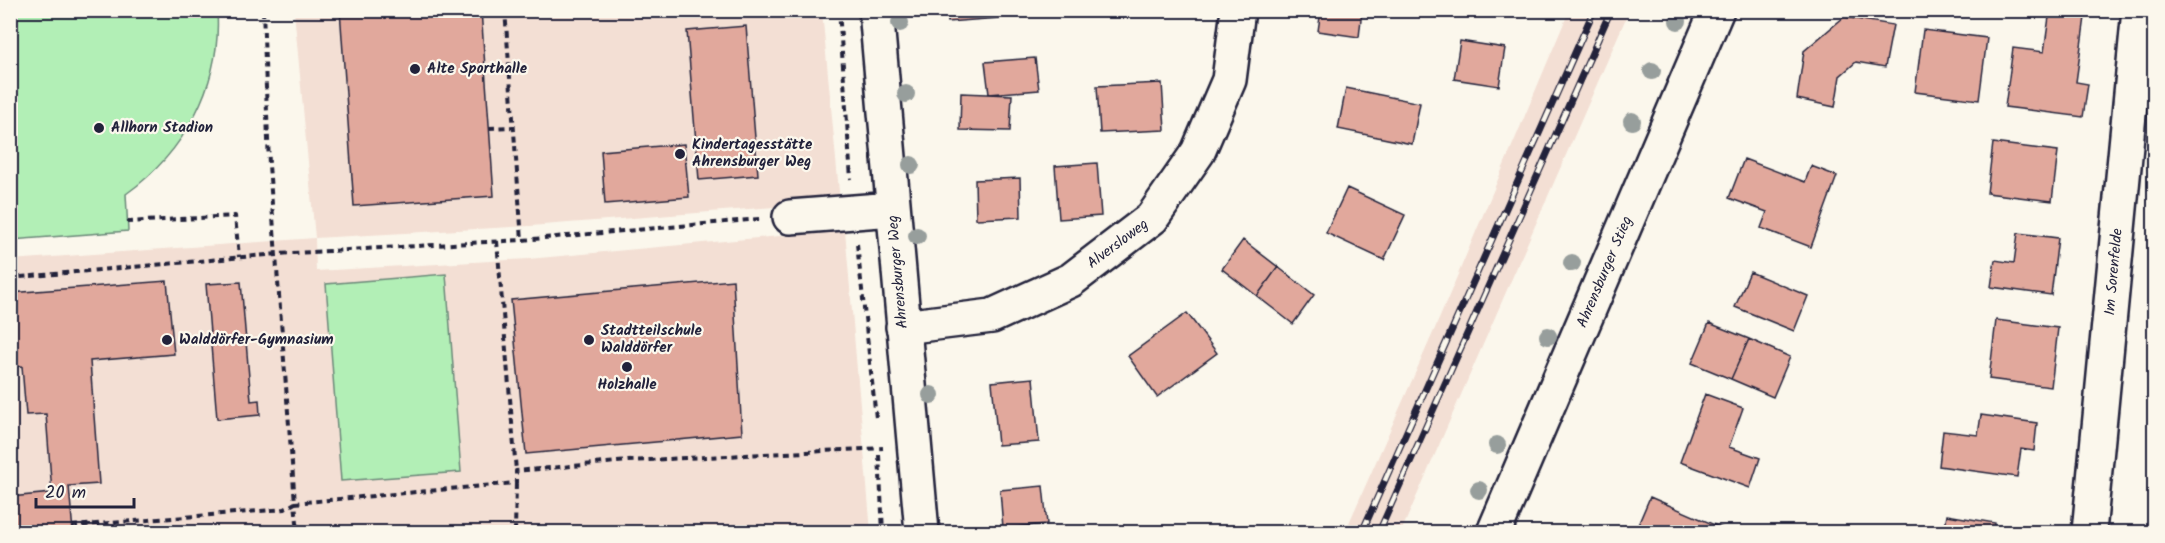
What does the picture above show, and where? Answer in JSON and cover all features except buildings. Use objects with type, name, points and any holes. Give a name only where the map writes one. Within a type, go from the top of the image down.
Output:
[{"type":"street","name":"Ahrensburger Weg","points":[[876,10],[922,532]]},
{"type":"street","name":"Alversloweg","points":[[903,327],[992,316],[1071,280],[1152,218],[1198,152],[1229,80],[1238,10]]},
{"type":"street","name":"Ahrensburger Stieg","points":[[1494,532],[1717,10]]},
{"type":"street","name":"Im Sorenfelde","points":[[2089,532],[2139,10]]},
{"type":"street","points":[[790,217],[893,210]]},
{"type":"path","points":[[263,10],[269,165],[297,532]]},
{"type":"path","points":[[505,10],[522,240]]},
{"type":"path","points":[[839,10],[854,212],[876,424]]},
{"type":"path","points":[[489,128],[514,127]]},
{"type":"path","points":[[127,222],[235,216],[239,257]]},
{"type":"path","points":[[10,278],[277,254],[522,240],[790,217]]},
{"type":"path","points":[[497,241],[516,471],[515,532]]},
{"type":"path","points":[[836,532],[883,531],[878,436]]},
{"type":"path","points":[[516,471],[628,461],[879,448],[916,452]]},
{"type":"path","points":[[72,526],[285,509],[295,503],[516,483]]},
{"type":"shaded area","points":[[294,11],[822,11],[840,202],[530,226],[315,238]]},
{"type":"shaded area","points":[[1569,11],[1629,11],[1401,532],[1345,532],[1440,317]]},
{"type":"shaded area","name":"Stadtteilschule Walddörfer","points":[[845,230],[871,532],[11,532],[11,260],[315,238],[316,271],[528,259]]},
{"type":"green space","name":"Allhorn Stadion","points":[[11,10],[217,11],[217,38],[206,90],[182,137],[147,177],[126,194],[128,231],[11,240]]},
{"type":"green space","points":[[446,274],[461,472],[341,481],[326,284]]},
{"type":"railway","points":[[1362,532],[1594,10]]},
{"type":"railway","points":[[1379,532],[1611,10]]},
{"type":"place","name":"Alte Sporthalle","points":[[415,69]]},
{"type":"place","name":"Allhorn Stadion","points":[[99,128]]},
{"type":"place","name":"Kindertagesstätte Ahrensburger Weg","points":[[680,154]]},
{"type":"place","name":"Walddörfer-Gymnasium","points":[[167,340]]},
{"type":"place","name":"Stadtteilschule Walddörfer","points":[[589,340]]},
{"type":"place","name":"Holzhalle","points":[[627,367]]}]
